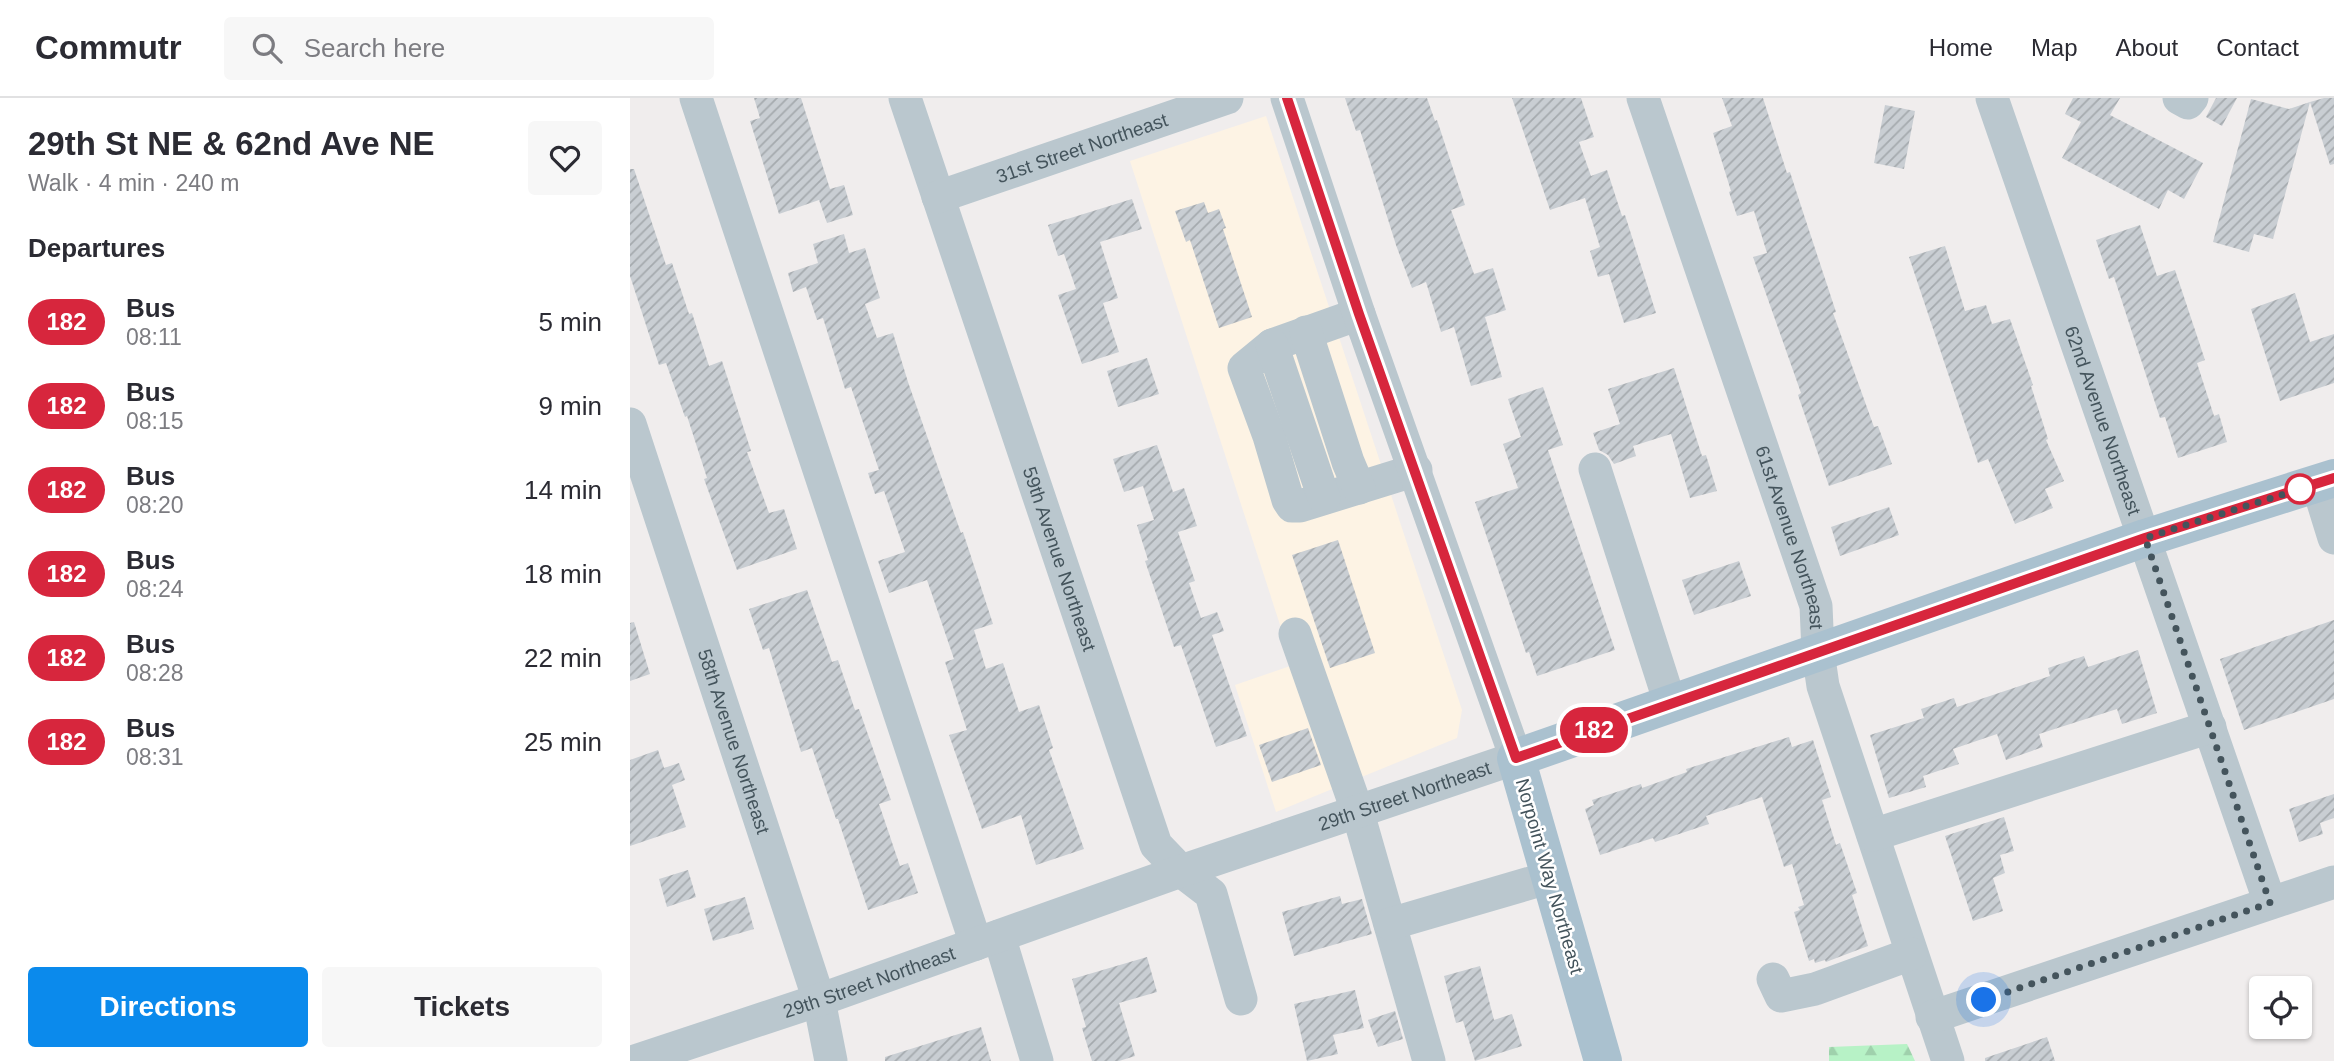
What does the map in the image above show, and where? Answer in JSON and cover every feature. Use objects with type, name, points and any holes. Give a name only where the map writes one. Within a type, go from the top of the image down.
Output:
[{"type":"main road","name":"29th Street Northeast","points":[[1516,758],[2145,538],[2325,481]]},
{"type":"main road","name":"Norpoint Way Northeast","points":[[1516,758],[1603,1061]]},
{"type":"street","points":[[696,98],[987,940],[1037,1061]]},
{"type":"street","name":"59th Avenue Northeast","points":[[905,98],[1156,845],[1181,872],[1211,894],[1241,999]]},
{"type":"street","name":"31st Street Northeast","points":[[938,197],[1227,98]]},
{"type":"street","name":"Norpoint Way Northeast","points":[[1287,98],[1359,314],[1516,758]]},
{"type":"street","name":"61st Avenue Northeast","points":[[1643,98],[1815,606],[1823,686],[1948,1061]]},
{"type":"street","name":"62nd Avenue Northeast","points":[[1992,98],[2270,903]]},
{"type":"street","points":[[2179,98],[2188,103],[2192,98]]},
{"type":"street","points":[[1359,314],[1272,345],[1244,368],[1281,472],[1288,500],[1292,506],[1300,506],[1416,470]]},
{"type":"street","points":[[1314,329],[1366,485]]},
{"type":"street","points":[[1272,345],[1324,498]]},
{"type":"street","name":"58th Avenue Northeast","points":[[630,424],[819,1000],[831,1061]]},
{"type":"street","points":[[1595,469],[1670,703]]},
{"type":"street","points":[[2325,481],[2334,538]]},
{"type":"street","points":[[1295,634],[1358,813],[1429,1061]]},
{"type":"street","points":[[1873,835],[2210,727]]},
{"type":"street","name":"29th Street Northeast","points":[[646,1059],[1516,758]]},
{"type":"street","points":[[1390,924],[1550,877]]},
{"type":"street","points":[[1932,1017],[2334,882]]},
{"type":"street","points":[[1773,979],[1782,996],[1815,989],[1912,954]]},
{"type":"shaded area","points":[[1266,116],[1462,710],[1457,738],[1276,812],[1235,685],[1293,665],[1130,161]]},
{"type":"green space","points":[[1907,1044],[1915,1061],[1829,1061],[1829,1047]]},
{"type":"building","points":[[754,98],[801,98],[830,189],[844,185],[853,215],[827,223],[819,200],[779,214],[750,121],[760,118]]},
{"type":"building","points":[[1345,98],[1427,98],[1465,205],[1451,210],[1474,274],[1493,268],[1506,310],[1485,317],[1502,377],[1471,386],[1454,327],[1441,332],[1426,282],[1412,288],[1360,130],[1356,131]]},
{"type":"building","points":[[1512,98],[1581,98],[1594,137],[1579,142],[1591,176],[1607,170],[1622,216],[1625,215],[1656,313],[1624,323],[1609,274],[1598,277],[1590,251],[1600,247],[1585,198],[1550,210]]},
{"type":"building","points":[[1722,98],[1763,98],[1836,312],[1833,313],[1874,427],[1878,426],[1892,464],[1829,486],[1798,395],[1801,393],[1753,257],[1767,253],[1754,211],[1737,216],[1729,192],[1731,191],[1713,133],[1732,126]]},
{"type":"building","points":[[2073,98],[2120,98],[2110,115],[2203,163],[2184,199],[2168,190],[2159,209],[2062,158],[2081,122],[2065,114]]},
{"type":"building","points":[[2216,98],[2237,98],[2222,126],[2206,117]]},
{"type":"building","points":[[2334,98],[2334,164],[2330,165],[2310,102]]},
{"type":"building","points":[[2251,99],[2289,109],[2310,102],[2273,239],[2254,234],[2249,252],[2213,242]]},
{"type":"building","points":[[1885,105],[1915,111],[1904,169],[1874,163]]},
{"type":"building","points":[[630,169],[634,169],[666,265],[672,263],[709,366],[722,361],[751,451],[747,452],[769,513],[784,509],[797,549],[737,570],[704,479],[707,478],[687,416],[685,417],[666,363],[659,365],[630,276]]},
{"type":"building","points":[[1132,199],[1142,229],[1100,242],[1118,298],[1103,303],[1119,352],[1082,364],[1058,295],[1076,289],[1064,254],[1058,256],[1048,225]]},
{"type":"building","points":[[1204,202],[1208,213],[1219,209],[1252,317],[1219,328],[1190,240],[1186,242],[1175,211]]},
{"type":"building","points":[[2140,225],[2157,276],[2175,270],[2205,360],[2197,363],[2214,416],[2219,414],[2227,442],[2178,458],[2165,417],[2160,418],[2114,277],[2109,279],[2096,240]]},
{"type":"building","points":[[844,234],[849,253],[865,248],[880,298],[865,304],[877,338],[893,333],[961,533],[963,532],[993,624],[974,630],[986,669],[1003,663],[1019,712],[1039,705],[1053,748],[1049,750],[1084,849],[1036,865],[1021,815],[982,829],[949,735],[967,730],[945,662],[954,659],[927,580],[889,593],[878,561],[905,552],[884,491],[875,494],[868,473],[879,470],[851,387],[845,389],[823,318],[817,320],[806,287],[793,292],[788,273],[818,263],[813,244]]},
{"type":"building","points":[[1945,246],[1965,311],[1986,305],[1992,324],[2010,319],[2033,385],[2031,386],[2048,439],[2046,440],[2064,481],[2045,489],[2053,508],[2015,524],[1988,459],[1978,463],[1909,257]]},
{"type":"building","points":[[2295,293],[2310,342],[2334,334],[2334,383],[2280,401],[2251,309]]},
{"type":"building","points":[[1147,358],[1159,394],[1118,407],[1107,371]]},
{"type":"building","points":[[1674,368],[1702,456],[1706,455],[1717,491],[1690,498],[1671,434],[1633,446],[1636,456],[1614,464],[1608,455],[1599,450],[1593,433],[1620,424],[1608,389]]},
{"type":"building","points":[[1543,387],[1563,445],[1548,450],[1615,650],[1537,676],[1529,652],[1526,653],[1475,502],[1518,488],[1503,444],[1521,437],[1508,399]]},
{"type":"building","points":[[1157,445],[1173,492],[1184,488],[1197,526],[1178,532],[1195,581],[1189,583],[1201,618],[1217,612],[1224,631],[1212,635],[1247,736],[1216,747],[1181,645],[1174,647],[1145,561],[1148,560],[1137,525],[1154,520],[1143,486],[1124,492],[1113,459]]},
{"type":"building","points":[[1889,507],[1899,535],[1840,556],[1831,527]]},
{"type":"building","points":[[1338,540],[1375,653],[1330,668],[1292,555]]},
{"type":"building","points":[[1739,561],[1751,596],[1694,615],[1682,580]]},
{"type":"building","points":[[807,590],[832,662],[838,660],[855,710],[859,709],[891,800],[879,804],[900,866],[908,863],[918,893],[868,910],[812,748],[801,752],[769,648],[763,650],[749,609]]},
{"type":"building","points":[[2334,620],[2334,699],[2244,730],[2220,659]]},
{"type":"building","points":[[634,622],[650,674],[630,681],[630,623]]},
{"type":"building","points":[[2138,650],[2157,713],[2122,724],[2117,709],[2039,734],[2043,747],[2006,760],[1997,734],[1953,749],[1959,764],[1923,776],[1926,787],[1889,798],[1870,735],[1924,718],[1921,709],[1954,698],[1957,707],[2050,676],[2048,668],[2084,656],[2088,667]]},
{"type":"building","points":[[1308,728],[1321,765],[1272,782],[1259,745]]},
{"type":"building","points":[[1789,737],[1792,747],[1813,740],[1831,797],[1822,800],[1836,845],[1840,843],[1857,893],[1852,895],[1868,946],[1826,962],[1815,963],[1814,959],[1809,961],[1794,912],[1804,905],[1792,864],[1784,867],[1762,797],[1706,816],[1709,824],[1655,842],[1653,838],[1600,855],[1585,809],[1594,805],[1592,800],[1641,784],[1642,788],[1687,772],[1686,769]]},
{"type":"building","points":[[658,750],[664,768],[679,763],[685,780],[672,785],[686,827],[630,846],[630,760]]},
{"type":"building","points":[[2334,794],[2334,818],[2320,823],[2323,834],[2299,842],[2289,809]]},
{"type":"building","points":[[2004,817],[2014,851],[2000,855],[2005,873],[1993,878],[2003,911],[1973,921],[1945,836]]},
{"type":"building","points":[[688,870],[696,897],[667,907],[659,879]]},
{"type":"building","points":[[1340,896],[1342,904],[1362,899],[1372,934],[1294,956],[1282,912]]},
{"type":"building","points":[[745,897],[754,929],[713,941],[704,909]]},
{"type":"building","points":[[1147,957],[1157,992],[1119,1003],[1135,1056],[1119,1061],[1092,1061],[1082,1028],[1086,1027],[1072,979]]},
{"type":"building","points":[[1480,966],[1494,1020],[1512,1014],[1522,1046],[1475,1061],[1463,1021],[1456,1023],[1444,976]]},
{"type":"building","points":[[1355,990],[1364,1028],[1333,1035],[1338,1054],[1307,1061],[1294,1004]]},
{"type":"building","points":[[1395,1011],[1403,1039],[1378,1047],[1368,1020]]},
{"type":"building","points":[[981,1027],[991,1061],[885,1061],[885,1057]]},
{"type":"building","points":[[2047,1037],[2055,1061],[1985,1061],[1985,1058]]},
{"type":"bus line","name":"182","points":[[1287,98],[1359,314],[1516,758],[2145,538],[2334,478]]},
{"type":"route","points":[[1984,1000],[2270,903],[2145,538],[2300,489]]}]
